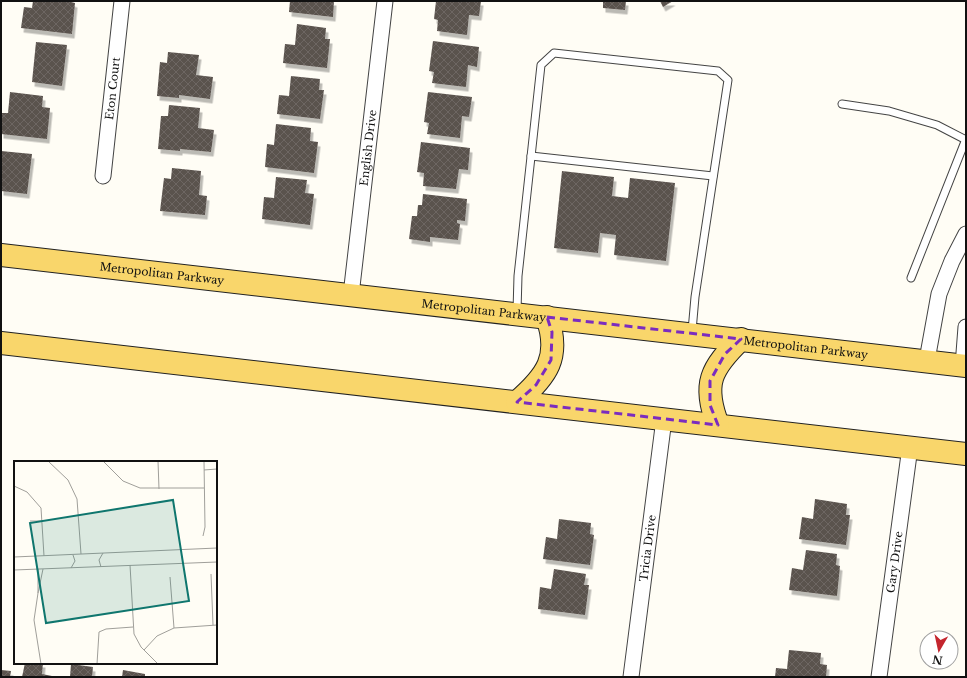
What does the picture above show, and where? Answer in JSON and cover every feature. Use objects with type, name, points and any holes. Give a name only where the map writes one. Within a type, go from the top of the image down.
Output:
[{"type":"main road","name":"Metropolitan Parkway","points":[[1,255],[927,360],[965,366]]},
{"type":"main road","points":[[517,402],[536,385],[545,374],[551,360],[553,345],[552,332],[547,317]]},
{"type":"main road","points":[[718,425],[710,406],[708,393],[710,380],[725,354],[741,339]]},
{"type":"main road","points":[[1,343],[966,454]]},
{"type":"street","name":"Eton Court","points":[[103,176],[122,1]]},
{"type":"street","name":"English Drive","points":[[351,295],[385,1]]},
{"type":"street","points":[[927,360],[939,294],[959,263],[966,234]]},
{"type":"street","points":[[965,366],[966,327]]},
{"type":"street","name":"Tricia Drive","points":[[631,677],[664,419]]},
{"type":"street","name":"Gary Drive","points":[[879,677],[910,447]]},
{"type":"lane","points":[[517,314],[518,276],[541,65],[554,53],[718,71],[728,80],[695,297],[692,333]]},
{"type":"lane","points":[[842,104],[889,111],[937,125],[966,140],[911,278]]},
{"type":"lane","points":[[531,156],[713,176]]},
{"type":"highlighted area","points":[[547,317],[741,339],[725,354],[710,381],[710,405],[718,425],[517,402],[536,385],[551,360],[552,332]]},
{"type":"building","points":[[33,1],[67,1],[75,3],[72,34],[21,28],[24,7],[32,8]]},
{"type":"building","points":[[290,1],[334,1],[333,17],[289,12]]},
{"type":"building","points":[[436,1],[481,1],[479,16],[469,15],[467,35],[437,31],[438,20],[434,19]]},
{"type":"building","points":[[603,1],[626,1],[625,10],[603,8]]},
{"type":"building","points":[[660,1],[673,1],[663,7]]},
{"type":"building","points":[[297,24],[326,28],[325,39],[330,39],[327,68],[283,63],[285,44],[295,45]]},
{"type":"building","points":[[433,41],[479,47],[477,67],[468,65],[466,87],[432,83],[434,72],[429,71]]},
{"type":"building","points":[[36,42],[67,45],[62,86],[32,82]]},
{"type":"building","points":[[168,52],[199,55],[196,75],[213,77],[210,99],[179,95],[179,98],[157,96],[160,62],[167,63]]},
{"type":"building","points":[[291,76],[320,79],[319,90],[324,90],[320,119],[277,114],[279,95],[289,96]]},
{"type":"building","points":[[10,92],[43,96],[42,107],[50,108],[47,139],[1,134],[1,113],[8,113]]},
{"type":"building","points":[[428,92],[472,97],[469,117],[462,116],[460,138],[427,134],[429,123],[424,122]]},
{"type":"building","points":[[169,105],[200,108],[198,128],[214,130],[211,152],[180,149],[180,151],[158,149],[161,116],[168,116]]},
{"type":"building","points":[[276,124],[311,128],[310,141],[318,142],[314,173],[265,167],[267,144],[274,145]]},
{"type":"building","points":[[421,142],[470,148],[468,170],[459,169],[456,189],[423,186],[424,173],[417,172]]},
{"type":"building","points":[[1,151],[32,154],[27,194],[1,191]]},
{"type":"building","points":[[172,168],[201,171],[199,195],[207,196],[205,215],[160,211],[164,178],[171,179]]},
{"type":"building","points":[[562,171],[614,177],[612,196],[628,198],[630,178],[675,183],[666,261],[614,255],[616,235],[600,233],[598,253],[554,248]]},
{"type":"building","points":[[276,177],[307,180],[305,193],[314,194],[310,225],[262,219],[264,197],[274,198]]},
{"type":"building","points":[[423,194],[467,199],[465,221],[457,220],[457,223],[460,224],[458,240],[430,237],[430,242],[409,239],[412,216],[417,216],[418,205],[422,205]]},
{"type":"building","points":[[815,499],[847,504],[846,515],[850,515],[846,545],[799,539],[802,517],[813,519]]},
{"type":"building","points":[[559,519],[591,523],[590,534],[594,535],[590,565],[543,559],[546,537],[557,539]]},
{"type":"building","points":[[806,550],[837,554],[836,565],[840,566],[837,596],[789,590],[792,568],[803,570]]},
{"type":"building","points":[[554,569],[586,574],[584,585],[589,585],[585,615],[538,609],[540,587],[551,589]]},
{"type":"building","points":[[789,650],[821,653],[820,664],[827,665],[826,677],[775,677],[776,668],[787,669]]},
{"type":"building","points":[[25,664],[43,664],[42,674],[57,677],[22,677]]},
{"type":"building","points":[[71,664],[93,667],[92,677],[70,677]]},
{"type":"building","points":[[1,670],[11,671],[10,677],[1,677]]},
{"type":"building","points":[[123,670],[145,674],[145,677],[122,677]]}]
